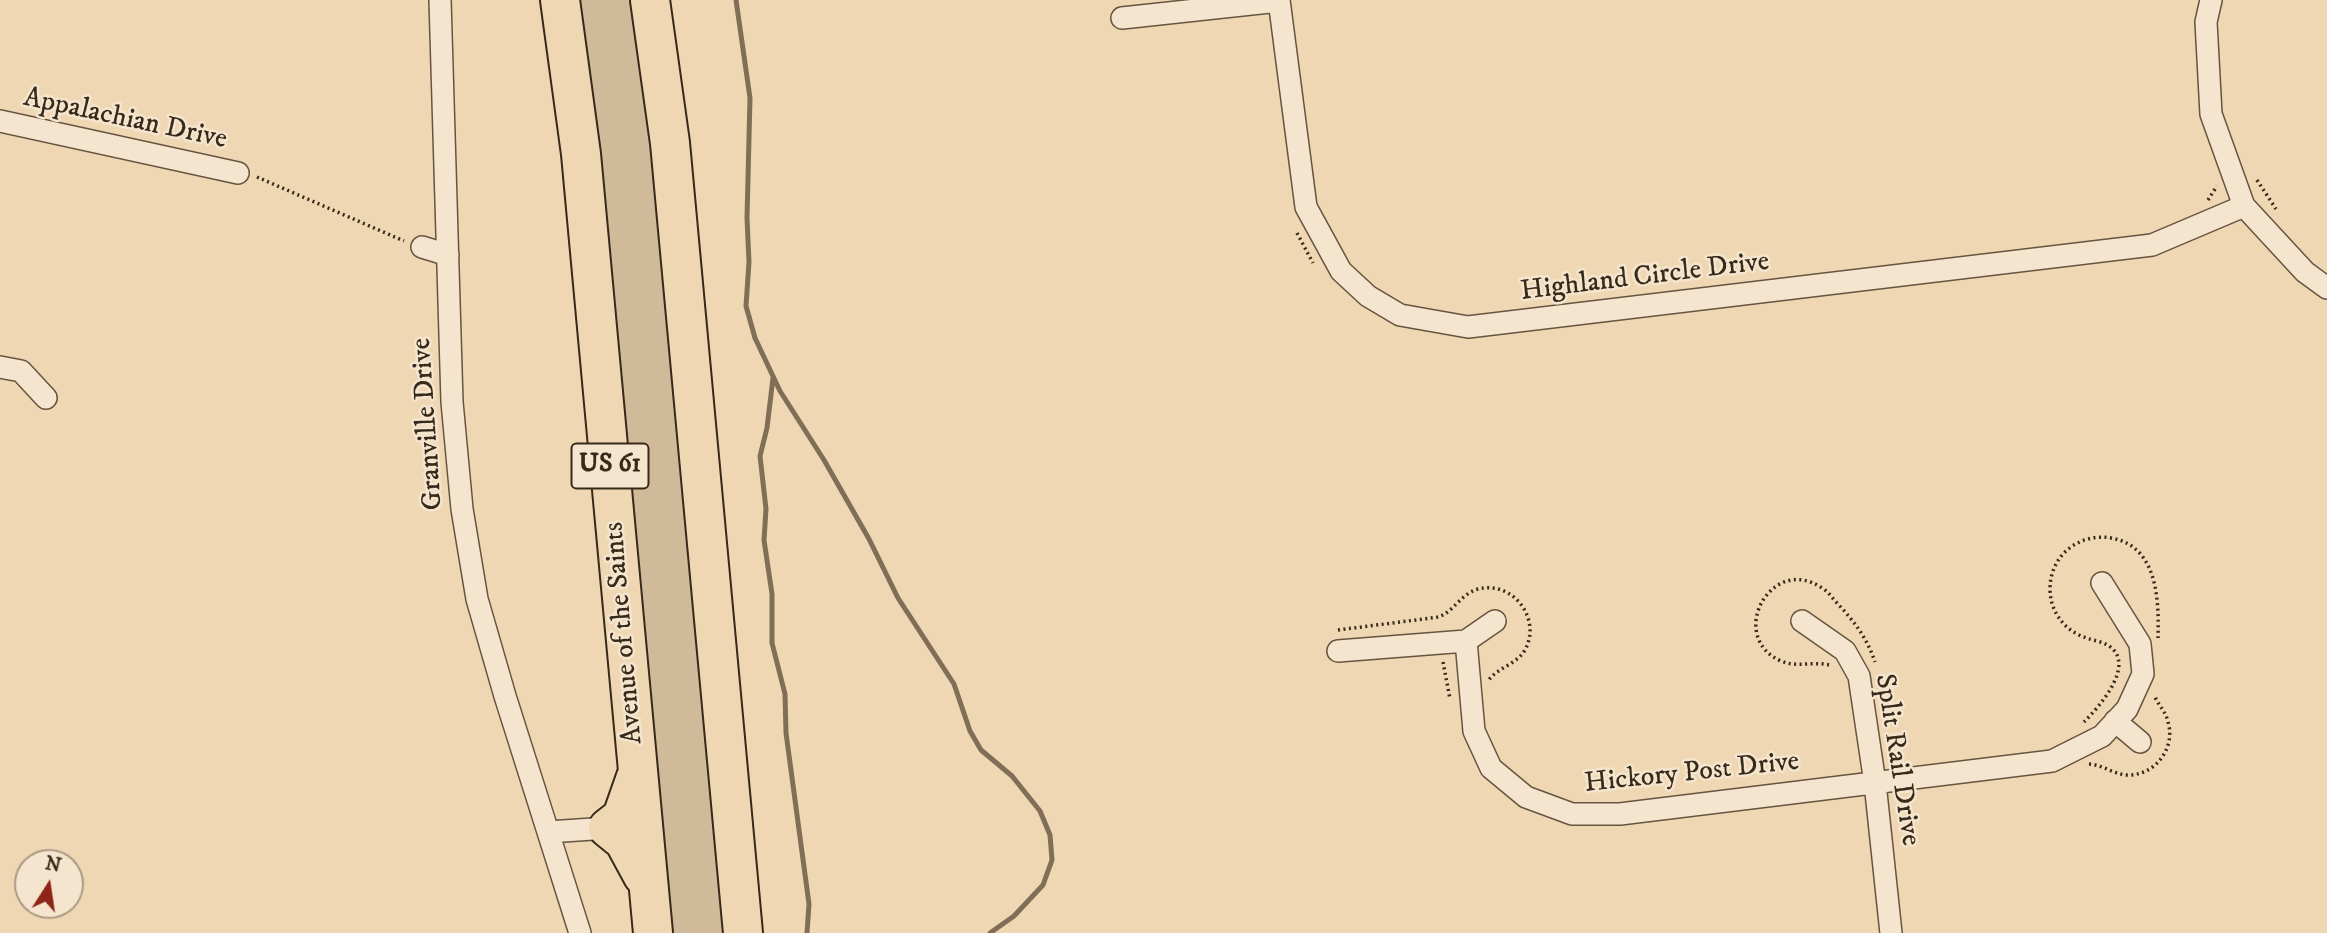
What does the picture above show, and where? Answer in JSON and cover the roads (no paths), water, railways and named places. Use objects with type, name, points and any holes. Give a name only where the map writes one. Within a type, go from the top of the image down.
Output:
[{"type":"highway","name":"Avenue of the Saints","points":[[560,0],[581,154],[653,933]]},
{"type":"highway","points":[[650,0],[671,156],[743,933]]},
{"type":"highway","points":[[638,770],[622,817],[608,828],[619,834],[624,841],[649,887]]},
{"type":"street","name":"Granville Drive","points":[[440,0],[452,402],[462,509],[477,598],[580,933]]},
{"type":"street","points":[[1122,18],[1279,0]]},
{"type":"street","name":"Highland Circle Drive","points":[[1279,0],[1306,207],[1341,271],[1368,296],[1400,315],[1468,327],[2152,245],[2244,206]]},
{"type":"street","points":[[2211,0],[2206,22],[2211,114],[2244,206],[2305,272],[2327,288]]},
{"type":"street","name":"Appalachian Drive","points":[[0,121],[238,173]]},
{"type":"street","points":[[418,246],[448,255]]},
{"type":"street","points":[[0,367],[21,371],[46,398]]},
{"type":"street","name":"Hickory Post Drive","points":[[1466,641],[1474,731],[1491,768],[1526,797],[1572,814],[1620,814],[2052,761],[2102,736],[2127,709],[2143,674],[2140,644],[2102,583]]},
{"type":"street","points":[[1338,651],[1466,641],[1495,621]]},
{"type":"street","name":"Split Rail Drive","points":[[1802,621],[1846,651],[1859,676],[1875,783],[1891,933]]},
{"type":"street","points":[[2115,721],[2140,742]]},
{"type":"street","points":[[548,832],[608,828]]},
{"type":"waterway","points":[[736,0],[750,98],[747,218],[749,262],[746,306],[755,338],[780,391],[824,460],[869,539],[898,598],[954,684],[970,731],[981,750],[1012,776],[1040,811],[1050,835],[1052,860],[1043,885],[1014,916],[990,933]]},
{"type":"waterway","points":[[773,378],[767,428],[760,456],[766,509],[764,540],[772,594],[772,643],[785,694],[786,733],[809,904],[807,933]]}]
